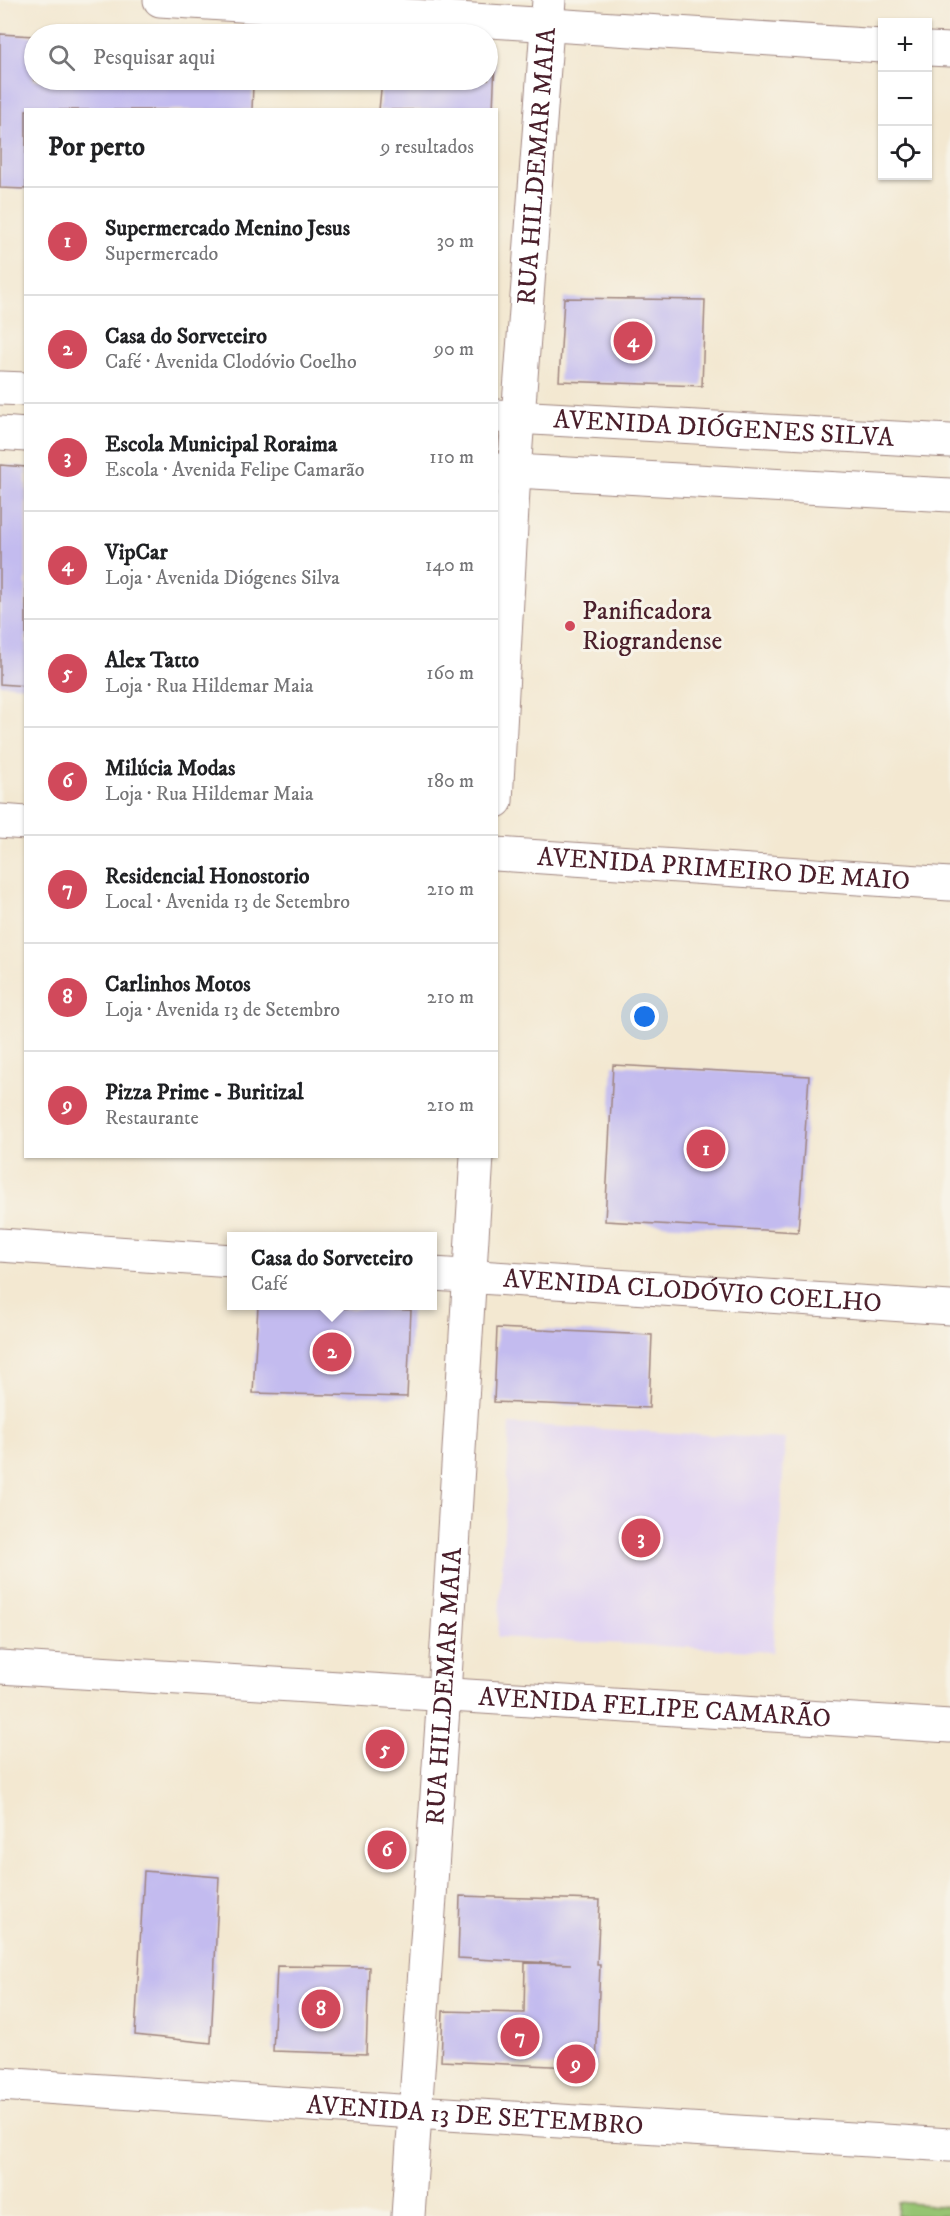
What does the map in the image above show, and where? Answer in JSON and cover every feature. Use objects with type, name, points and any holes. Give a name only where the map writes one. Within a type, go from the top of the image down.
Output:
[{"type":"street","points":[[160,0],[548,12],[878,46]]},
{"type":"street","name":"RUA HILDEMAR MAIA","points":[[498,728],[507,416],[548,12]]},
{"type":"street","points":[[932,49],[950,50]]},
{"type":"street","points":[[0,388],[24,389]]},
{"type":"street","name":"AVENIDA DIÓGENES SILVA","points":[[507,416],[950,441]]},
{"type":"street","points":[[0,434],[24,435]]},
{"type":"street","points":[[505,471],[950,495]]},
{"type":"street","points":[[0,821],[24,823]]},
{"type":"street","name":"AVENIDA PRIMEIRO DE MAIO","points":[[498,854],[950,884]]},
{"type":"street","name":"RUA HILDEMAR MAIA","points":[[408,2216],[444,1694],[477,1158]]},
{"type":"street","points":[[0,1245],[227,1261]]},
{"type":"street","name":"AVENIDA CLODÓVIO COELHO","points":[[437,1274],[950,1308]]},
{"type":"street","name":"AVENIDA FELIPE CAMARÃO","points":[[0,1667],[950,1726]]},
{"type":"street","name":"AVENIDA 13 DE SETEMBRO","points":[[0,2084],[950,2145]]},
{"type":"shaded area","points":[[510,1424],[785,1439],[773,1652],[498,1637]]},
{"type":"green space","points":[[898,2202],[950,2207],[950,2216],[897,2216]]},
{"type":"building","points":[[0,34],[24,35],[24,90],[253,90],[252,108],[24,108],[24,189],[0,188]]},
{"type":"building","points":[[381,90],[494,90],[493,108],[379,108]]},
{"type":"building","points":[[564,298],[705,300],[702,386],[559,381]]},
{"type":"building","points":[[0,465],[24,467],[24,686],[0,684]]},
{"type":"building","points":[[613,1065],[809,1076],[798,1232],[605,1221]]},
{"type":"building","points":[[258,1310],[411,1310],[407,1397],[253,1393]]},
{"type":"building","points":[[497,1328],[652,1335],[649,1408],[494,1402]]},
{"type":"building","points":[[144,1871],[219,1877],[211,2043],[135,2035]]},
{"type":"building","points":[[460,1896],[600,1900],[596,2068],[441,2061],[443,2011],[524,2013],[525,1963],[571,1964],[458,1958]]},
{"type":"building","points":[[277,1966],[369,1967],[366,2054],[273,2051]]},
{"type":"place","name":"VipCar","points":[[633,341]]},
{"type":"place","name":"Panificadora Riograndense","points":[[570,626]]},
{"type":"place","name":"Supermercado Menino Jesus","points":[[706,1149]]},
{"type":"place","name":"Casa do Sorveteiro","points":[[332,1352]]},
{"type":"place","name":"Escola Municipal Roraima","points":[[641,1538]]},
{"type":"place","name":"Alex Tatto","points":[[385,1749]]},
{"type":"place","name":"Milúcia Modas","points":[[387,1850]]},
{"type":"place","name":"Carlinhos Motos","points":[[321,2009]]},
{"type":"place","name":"Residencial Honostorio","points":[[520,2037]]},
{"type":"place","name":"Pizza Prime - Buritizal","points":[[576,2064]]}]
